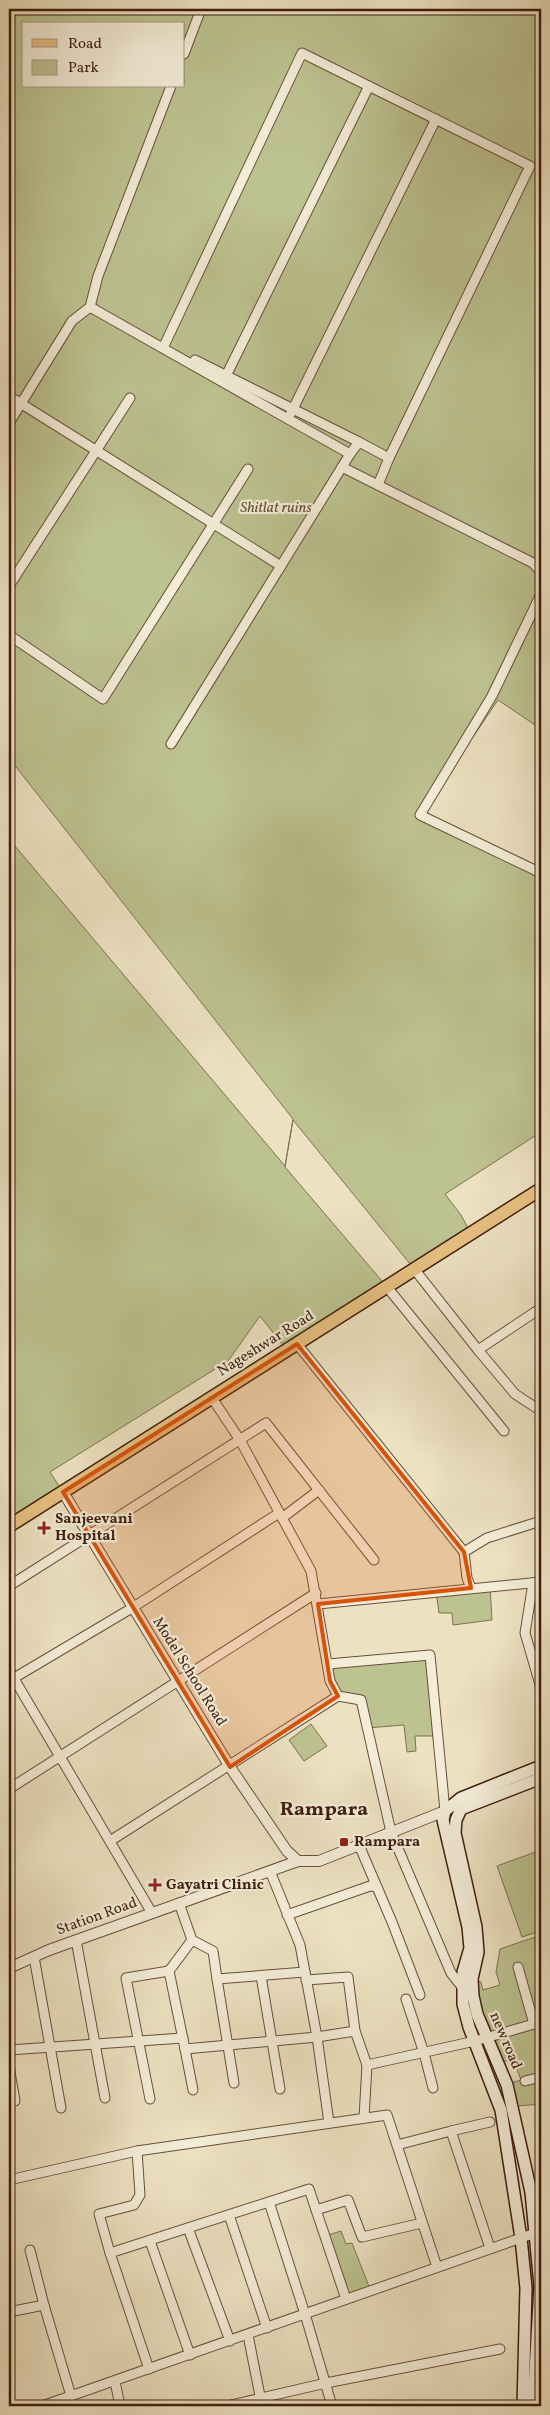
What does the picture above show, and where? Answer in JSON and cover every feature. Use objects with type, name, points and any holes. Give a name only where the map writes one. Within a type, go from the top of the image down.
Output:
[{"type":"main road","name":"Nageshwar Road","points":[[9,1526],[541,1190]]},
{"type":"main road","points":[[445,1811],[461,1798],[480,1789],[541,1766]]},
{"type":"main road","points":[[461,1809],[541,1778]]},
{"type":"main road","name":"new road","points":[[461,1809],[456,1820],[455,1833],[476,1928],[478,1952],[463,2004],[501,2110],[521,2238],[526,2288],[523,2406]]},
{"type":"main road","name":"new road","points":[[445,1811],[443,1820],[444,1833],[468,1927],[470,1948],[467,1987],[507,2085],[518,2128],[538,2232],[540,2286],[533,2406]]},
{"type":"street","points":[[185,51],[201,9]]},
{"type":"street","points":[[164,347],[302,53],[530,166],[378,485]]},
{"type":"street","points":[[225,379],[369,86]]},
{"type":"street","points":[[9,423],[72,321],[90,307],[98,276],[170,88]]},
{"type":"street","points":[[288,419],[436,119]]},
{"type":"street","points":[[90,307],[225,379],[293,409],[390,458]]},
{"type":"street","points":[[225,379],[288,419],[350,454]]},
{"type":"street","points":[[9,396],[281,566]]},
{"type":"street","points":[[9,586],[130,398]]},
{"type":"street","points":[[171,744],[359,442]]},
{"type":"street","points":[[342,467],[533,563],[541,572]]},
{"type":"street","points":[[9,635],[103,699],[248,469]]},
{"type":"street","points":[[541,594],[492,696],[420,815],[541,873]]},
{"type":"street","points":[[414,1270],[516,1394],[541,1411]]},
{"type":"street","points":[[387,1287],[504,1431]]},
{"type":"street","points":[[478,1350],[541,1308]]},
{"type":"street","points":[[297,1344],[464,1552],[467,1578],[472,1588]]},
{"type":"street","points":[[212,1398],[240,1440],[311,1571],[330,1681],[338,1696]]},
{"type":"street","points":[[9,1586],[266,1423],[374,1560]]},
{"type":"street","points":[[11,1680],[281,1516],[318,1490]]},
{"type":"street","name":"Model School Road","points":[[63,1492],[230,1767],[287,1851],[298,1861]]},
{"type":"street","points":[[464,1552],[487,1538],[541,1521]]},
{"type":"street","points":[[318,1604],[537,1582],[526,1633],[541,1688]]},
{"type":"street","points":[[9,1789],[316,1593]]},
{"type":"street","points":[[328,1664],[430,1655],[445,1811]]},
{"type":"street","points":[[9,1670],[11,1680],[60,1756],[152,1913]]},
{"type":"street","points":[[110,1841],[230,1767],[338,1696],[361,1700],[391,1832],[451,1973],[467,1987]]},
{"type":"street","points":[[420,1995],[359,1845],[445,1811],[461,1809]]},
{"type":"street","points":[[445,1811],[452,1812],[455,1817],[455,1833]]},
{"type":"street","name":"Station Road","points":[[9,1968],[76,1940],[298,1861],[319,1861],[359,1845]]},
{"type":"street","points":[[270,1871],[300,1945],[317,2037],[329,2123]]},
{"type":"street","points":[[287,1915],[370,1886],[377,1887]]},
{"type":"street","points":[[179,1903],[192,1940],[213,1951],[234,2083]]},
{"type":"street","points":[[76,1940],[105,2098]]},
{"type":"street","points":[[150,2099],[126,1978],[169,1971],[192,1940]]},
{"type":"street","points":[[34,1956],[62,2108]]},
{"type":"street","points":[[367,2065],[475,2041],[538,2023],[518,1967]]},
{"type":"street","points":[[169,1971],[193,2090]]},
{"type":"street","points":[[217,1979],[261,1976],[348,1977],[356,2031],[367,2065],[364,2118]]},
{"type":"street","points":[[261,1976],[280,2089]]},
{"type":"street","points":[[406,1999],[424,2053],[433,2088]]},
{"type":"street","points":[[185,2050],[317,2037],[356,2031]]},
{"type":"street","points":[[9,2050],[183,2038]]},
{"type":"street","points":[[9,2066],[15,2101]]},
{"type":"street","points":[[525,2082],[541,2077]]},
{"type":"street","points":[[9,2180],[137,2151],[387,2115],[437,2267]]},
{"type":"street","points":[[397,2146],[490,2122]]},
{"type":"street","points":[[451,2131],[490,2248]]},
{"type":"street","points":[[137,2151],[140,2195],[134,2205],[98,2214],[149,2369]]},
{"type":"street","points":[[110,2253],[309,2189],[346,2299]]},
{"type":"street","points":[[316,2210],[348,2200],[362,2237],[422,2223]]},
{"type":"street","points":[[269,2202],[306,2314],[332,2406]]},
{"type":"street","points":[[229,2215],[267,2328]]},
{"type":"street","points":[[188,2228],[230,2341]]},
{"type":"street","points":[[42,2406],[538,2232]]},
{"type":"street","points":[[150,2240],[190,2355]]},
{"type":"street","points":[[30,2250],[71,2396]]},
{"type":"street","points":[[9,2312],[44,2305]]},
{"type":"street","points":[[248,2334],[261,2402]]},
{"type":"street","points":[[227,2406],[261,2402],[326,2383],[500,2349]]},
{"type":"street","points":[[114,2381],[120,2406]]},
{"type":"highlighted area","points":[[297,1344],[464,1552],[471,1588],[318,1604],[330,1681],[338,1696],[230,1767],[63,1492]]},
{"type":"green space","name":"Shitlat ruins","points":[[9,9],[541,9],[541,729],[498,700],[420,815],[541,873],[541,1132],[445,1194],[461,1215],[471,1234],[415,1270],[293,1120],[285,1167],[387,1287],[287,1350],[260,1316],[228,1361],[50,1472],[63,1492],[9,1526],[9,839],[285,1166],[293,1119],[9,758]]},
{"type":"green space","points":[[490,1586],[492,1620],[453,1625],[452,1613],[439,1613],[436,1591]]},
{"type":"green space","points":[[430,1655],[438,1736],[415,1736],[416,1751],[407,1752],[404,1725],[367,1728],[361,1700],[338,1696],[328,1664]]},
{"type":"green space","points":[[311,1724],[327,1746],[304,1761],[289,1740]]},
{"type":"green space","points":[[541,1850],[541,1931],[522,1937],[497,1866]]},
{"type":"green space","points":[[541,1935],[541,2104],[518,2106],[513,2091],[514,2082],[521,2080],[513,2059],[499,2063],[486,2031],[472,1979],[481,1982],[483,1990],[500,1985],[496,1972],[500,1949]]},
{"type":"green space","points":[[341,2231],[346,2244],[352,2243],[370,2289],[346,2299],[325,2236]]},
{"type":"place","name":"Sanjeevani Hospital","points":[[44,1528]]},
{"type":"place","name":"Rampara","points":[[344,1842]]},
{"type":"place","name":"Gayatri Clinic","points":[[155,1885]]},
{"type":"district","name":"Rampara","points":[[324,1810]]}]
